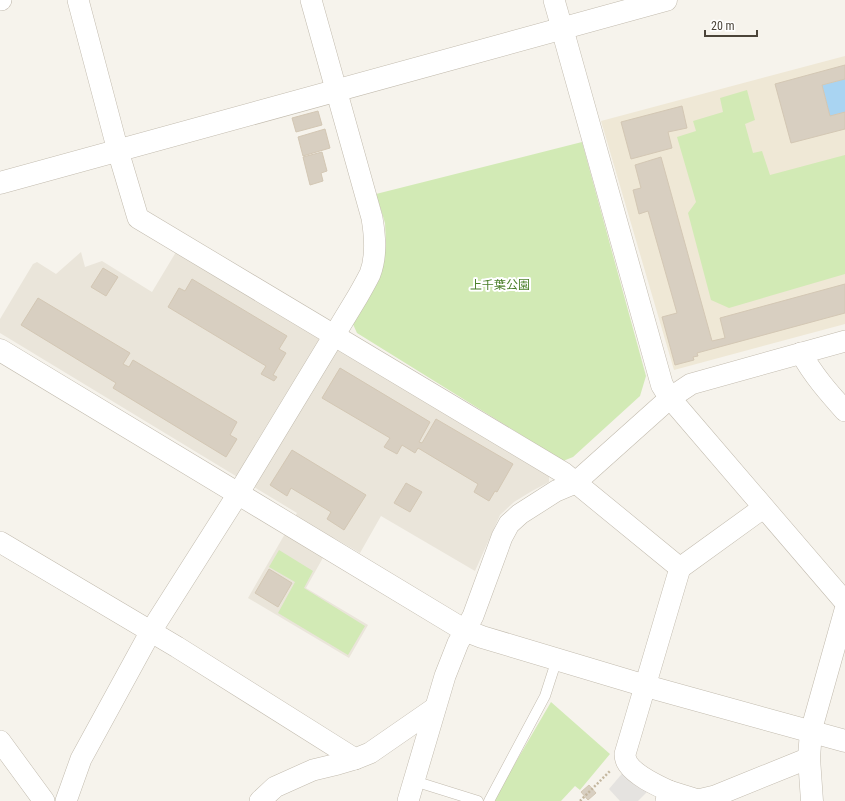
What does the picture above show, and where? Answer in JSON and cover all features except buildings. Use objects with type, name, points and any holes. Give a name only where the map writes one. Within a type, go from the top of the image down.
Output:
[{"type":"street","points":[[78,0],[118,151],[138,218],[564,473],[680,568]]},
{"type":"street","points":[[66,801],[80,759],[151,631],[238,494],[334,336],[370,273],[374,258],[375,238],[372,218],[311,0]]},
{"type":"street","points":[[554,0],[662,385],[670,398],[845,602]]},
{"type":"street","points":[[0,184],[666,0]]},
{"type":"street","points":[[408,801],[445,676],[464,630],[473,616],[502,537],[509,524],[520,514],[556,491],[575,483],[670,398],[691,384],[845,341]]},
{"type":"street","points":[[0,350],[464,630],[482,637],[646,686],[845,741]]},
{"type":"street","points":[[801,353],[808,366],[845,411]]},
{"type":"street","points":[[764,508],[680,568],[625,754],[627,763],[668,796],[698,800],[715,796],[809,758]]},
{"type":"street","points":[[0,542],[151,631],[355,759]]},
{"type":"street","points":[[812,801],[809,758],[811,731],[845,610]]},
{"type":"street","points":[[260,801],[275,787],[287,781],[313,770],[355,759],[370,753],[435,708]]},
{"type":"street","points":[[0,741],[44,801]]},
{"type":"lane","points":[[488,801],[545,696],[557,659]]},
{"type":"lane","points":[[414,781],[478,801]]},
{"type":"path","points":[[580,801],[613,768]]},
{"type":"shaded area","points":[[845,56],[845,324],[674,370],[601,121]]},
{"type":"shaded area","points":[[81,252],[85,267],[102,261],[152,292],[176,252],[549,475],[549,482],[514,502],[500,515],[475,571],[381,516],[360,553],[334,538],[306,588],[368,625],[349,658],[248,598],[297,513],[0,333],[0,319],[33,264],[37,262],[56,274]]},
{"type":"shaded area","points":[[626,769],[647,792],[638,801],[620,801],[609,789]]},
{"type":"green space","points":[[747,90],[755,120],[745,124],[753,153],[762,151],[770,175],[845,155],[845,274],[729,308],[711,300],[688,213],[696,202],[677,137],[696,131],[693,121],[723,112],[720,98]]},
{"type":"green space","name":"上千葉公園","points":[[582,142],[646,376],[640,396],[573,457],[563,461],[357,333],[352,322],[381,274],[386,244],[385,223],[376,194]]},
{"type":"green space","points":[[279,550],[313,571],[304,588],[365,626],[348,655],[278,613],[295,582],[269,567]]},
{"type":"green space","points":[[551,702],[610,754],[580,790],[575,786],[561,801],[493,801]]},
{"type":"water","points":[[845,79],[845,112],[830,116],[822,85]]}]
